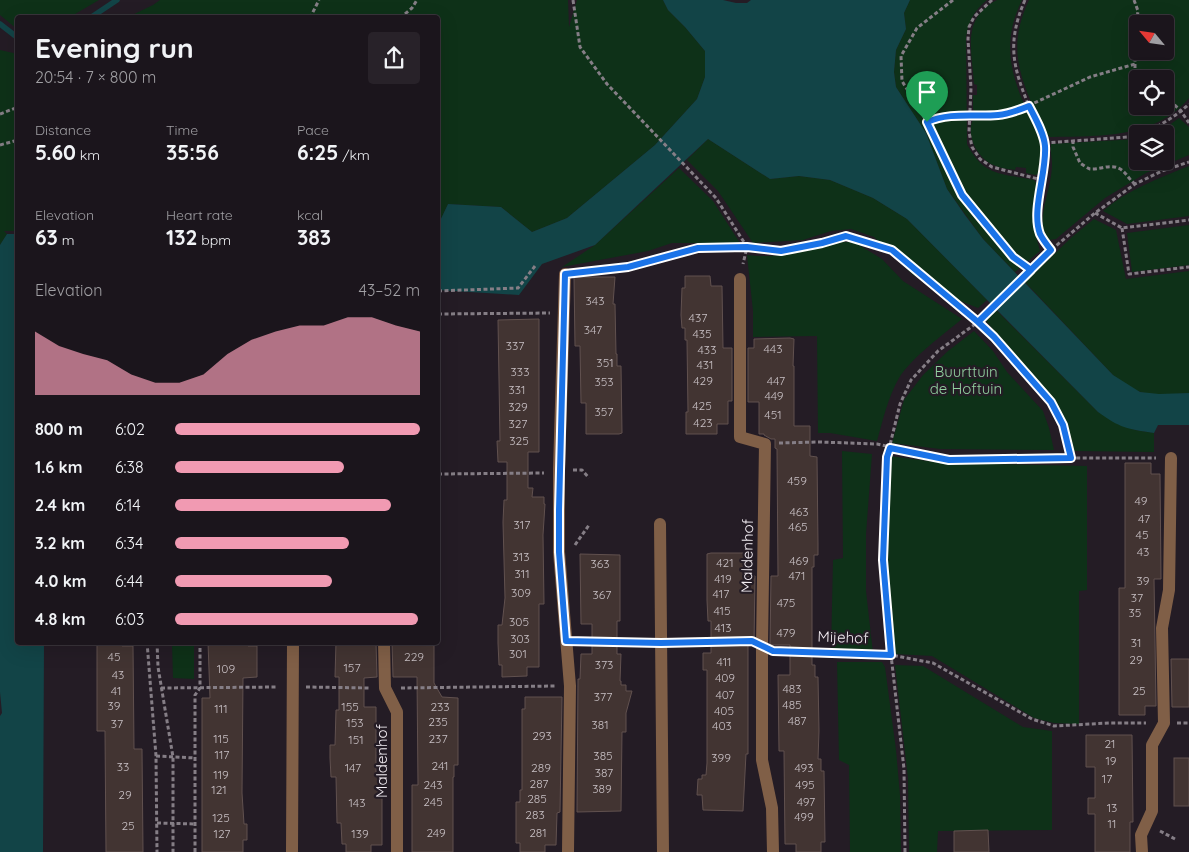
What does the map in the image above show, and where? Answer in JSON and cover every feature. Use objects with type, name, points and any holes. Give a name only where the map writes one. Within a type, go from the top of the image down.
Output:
[{"type":"street","points":[[565,274],[559,469],[559,552],[570,686],[568,852]]},
{"type":"street","points":[[740,279],[740,437],[765,444]]},
{"type":"street","name":"Maldenhof","points":[[765,444],[762,760],[772,808],[773,852]]},
{"type":"street","points":[[1142,852],[1141,835],[1152,811],[1152,745],[1164,723],[1162,628],[1170,590],[1171,458]]},
{"type":"street","points":[[660,524],[663,852]]},
{"type":"street","points":[[292,852],[293,645]]},
{"type":"street","name":"Maldenhof","points":[[384,645],[385,688],[397,712],[397,852]]},
{"type":"path","points":[[312,15],[319,0]]},
{"type":"path","points":[[404,15],[412,8],[417,0]]},
{"type":"path","points":[[573,0],[580,47],[607,84],[716,198],[747,247],[740,279]]},
{"type":"path","points":[[953,0],[917,28],[900,56],[902,81],[927,122],[962,195],[1013,257],[1031,270]]},
{"type":"path","points":[[992,0],[974,16],[969,27],[971,88],[969,132],[972,148],[980,159],[992,168],[1042,180]]},
{"type":"path","points":[[1025,0],[1018,18],[1013,41],[1014,65],[1045,143],[1046,160],[1042,180],[1038,226],[1040,234],[1051,250]]},
{"type":"path","points":[[1134,0],[1138,11],[1135,70]]},
{"type":"path","points":[[927,122],[947,116],[1014,112],[1090,77],[1135,64]]},
{"type":"path","points":[[1174,104],[1189,123]]},
{"type":"path","points":[[1158,125],[1189,104]]},
{"type":"path","points":[[0,114],[15,108]]},
{"type":"path","points":[[1045,143],[1129,137]]},
{"type":"path","points":[[1073,140],[1073,147],[1080,163],[1090,169],[1112,166],[1118,168],[1135,184]]},
{"type":"path","points":[[0,145],[15,141]]},
{"type":"path","points":[[904,852],[904,769],[891,655],[883,560],[887,457],[900,404],[911,380],[938,351],[978,322],[1051,250],[1095,213],[1135,184],[1162,171],[1189,162]]},
{"type":"path","points":[[1095,213],[1122,228],[1189,220]]},
{"type":"path","points":[[1122,228],[1129,274],[1189,267]]},
{"type":"path","points":[[565,274],[628,267],[698,248],[747,247],[781,251],[846,236],[892,250],[994,337],[1051,402],[1063,425],[1071,458]]},
{"type":"path","points":[[440,291],[518,288],[535,266]]},
{"type":"path","points":[[440,314],[563,313]]},
{"type":"path","points":[[765,444],[820,442],[877,444],[949,460],[1171,458]]},
{"type":"path","points":[[440,474],[542,473],[559,469],[582,470],[589,478]]},
{"type":"path","name":"Mijehof","points":[[566,641],[661,643],[752,641],[773,651],[891,655],[933,663],[1032,719],[1054,726],[1109,723],[1189,723]]},
{"type":"path","points":[[147,645],[156,756],[157,852]]},
{"type":"path","points":[[157,645],[158,667],[173,757],[174,852]]},
{"type":"path","points":[[195,852],[195,694],[200,688],[200,645]]},
{"type":"path","points":[[161,688],[570,686]]},
{"type":"path","points":[[156,756],[195,758]]},
{"type":"path","points":[[157,823],[195,824]]},
{"type":"green space","points":[[0,0],[99,0],[73,15],[15,15],[15,27],[0,15]]},
{"type":"green space","points":[[160,0],[568,0],[569,27],[577,0],[663,0],[668,10],[705,51],[705,77],[697,99],[655,145],[567,218],[532,232],[501,207],[448,204],[440,221],[440,15],[132,15]]},
{"type":"green space","points":[[910,0],[987,0],[973,16],[966,37],[967,144],[980,163],[994,172],[1034,180],[1037,184],[1034,229],[1040,251],[1015,272],[983,239],[947,189],[926,133],[896,87],[894,72],[896,50],[906,29],[904,13]]},
{"type":"green space","points":[[997,0],[1022,0],[1012,27],[1010,52],[1014,77],[1024,104],[1023,107],[997,112],[976,112],[973,109],[973,95],[977,95],[977,85],[974,84],[971,36],[978,16],[986,7]]},
{"type":"green space","points":[[1029,0],[1189,0],[1189,98],[1174,112],[1174,70],[1129,70],[1129,115],[1169,115],[1150,125],[1129,125],[1129,131],[1125,132],[1106,135],[1050,137],[1041,125],[1020,69],[1017,43],[1019,30]]},
{"type":"green space","points":[[0,50],[15,53],[15,231],[4,231],[7,234],[0,245]]},
{"type":"green space","points":[[1024,111],[1028,112],[1040,142],[1042,156],[1040,174],[1026,173],[1026,168],[1016,167],[1015,170],[991,164],[981,156],[972,138],[971,125],[973,119],[1011,116]]},
{"type":"green space","points":[[1179,118],[1189,127],[1189,155],[1174,161],[1174,125],[1169,125]]},
{"type":"green space","points":[[708,139],[770,179],[799,176],[830,180],[873,198],[907,219],[987,300],[978,308],[953,298],[913,275],[874,237],[851,229],[831,231],[803,240],[753,243],[718,191],[687,160]]},
{"type":"green space","points":[[1129,139],[1129,170],[1153,170],[1105,198],[1056,239],[1049,240],[1044,236],[1043,218],[1052,164],[1051,144]]},
{"type":"green space","points":[[1189,166],[1189,216],[1127,224],[1103,211],[1133,191]]},
{"type":"green space","points":[[679,168],[713,201],[740,243],[672,243],[648,251],[562,267],[595,245]]},
{"type":"green space","points":[[1094,219],[1116,230],[1126,279],[1189,271],[1189,393],[1153,394],[1137,391],[1126,385],[1113,375],[1025,282],[1072,237]]},
{"type":"green space","points":[[1189,225],[1189,265],[1132,272],[1127,233]]},
{"type":"green space","points":[[835,242],[854,242],[882,259],[903,281],[962,319],[920,354],[899,378],[889,401],[877,441],[830,433],[818,433],[817,336],[753,337],[753,311],[747,255],[781,255]]},
{"type":"green space","points":[[996,310],[1098,412],[1135,430],[1154,433],[1154,452],[1073,451],[1067,424],[1058,407],[986,321]]},
{"type":"green space","name":"Buurttuin de Hoftuin","points":[[974,331],[993,351],[1007,372],[1043,411],[1054,450],[940,449],[892,443],[904,400],[923,375],[948,351]]},
{"type":"green space","points":[[842,451],[872,454],[866,534],[866,591],[873,653],[831,652],[833,560],[843,558]]},
{"type":"green space","points":[[890,456],[943,463],[1087,466],[1087,590],[1079,591],[1079,724],[1054,723],[1034,718],[932,656],[895,654],[884,599],[879,543]]},
{"type":"green space","points":[[172,645],[194,645],[194,679],[173,678]]},
{"type":"green space","points":[[837,662],[882,662],[885,667],[900,795],[901,852],[850,852],[849,765],[839,760]]},
{"type":"green space","points":[[895,665],[923,666],[1023,727],[1052,731],[1052,830],[938,831],[937,852],[909,852],[908,778]]},
{"type":"water","points":[[663,0],[723,0],[747,3],[751,0],[910,0],[904,13],[906,29],[896,50],[894,72],[896,87],[926,133],[947,189],[983,239],[1113,375],[1140,392],[1159,394],[1189,393],[1189,425],[1158,425],[1154,433],[1118,425],[1098,412],[907,219],[873,198],[830,180],[799,176],[770,179],[708,139],[595,245],[542,264],[519,295],[440,290],[440,221],[448,204],[501,207],[532,232],[567,218],[655,145],[697,99],[705,77],[705,51],[668,10]]},
{"type":"water","points":[[7,234],[15,234],[15,645],[44,645],[43,852],[0,852],[0,716],[2,713],[0,692],[0,245]]},
{"type":"building","points":[[685,276],[710,276],[711,286],[722,286],[723,348],[732,348],[732,401],[728,401],[728,424],[717,424],[717,434],[686,434],[686,412],[688,412],[687,340],[685,340],[685,328],[682,328],[681,315],[682,288],[685,288]]},
{"type":"building","points":[[574,277],[615,277],[613,304],[615,304],[616,354],[617,366],[621,366],[622,433],[619,434],[586,434],[586,403],[581,403],[580,346],[575,346]]},
{"type":"building","points":[[539,319],[539,452],[528,452],[528,488],[533,488],[532,497],[544,497],[545,504],[543,535],[544,604],[539,604],[539,667],[527,667],[527,676],[502,677],[502,665],[499,665],[498,625],[502,625],[505,598],[503,522],[504,500],[507,500],[507,462],[498,462],[497,441],[500,441],[498,320]]},
{"type":"building","points":[[754,339],[794,339],[794,426],[810,426],[810,456],[817,457],[818,555],[814,555],[814,567],[812,567],[812,665],[815,665],[815,677],[818,677],[818,759],[821,759],[821,771],[824,771],[825,842],[821,842],[821,852],[796,852],[796,844],[785,844],[784,751],[779,751],[778,675],[790,675],[790,645],[770,645],[771,576],[778,576],[777,449],[775,448],[775,439],[759,434],[759,402],[748,402],[748,348],[754,348]]},
{"type":"building","points":[[1125,463],[1151,463],[1151,474],[1160,474],[1161,579],[1154,579],[1156,706],[1145,706],[1145,715],[1119,715],[1119,588],[1125,588]]},
{"type":"building","points":[[747,553],[747,576],[755,576],[754,645],[748,645],[748,754],[746,754],[743,811],[703,810],[702,795],[697,795],[698,779],[702,779],[702,775],[706,775],[707,763],[707,670],[703,670],[703,653],[711,653],[711,621],[708,621],[707,600],[707,554]]},
{"type":"building","points":[[580,554],[620,555],[620,621],[617,621],[617,654],[621,654],[621,685],[626,685],[626,691],[632,691],[626,713],[626,732],[622,732],[621,811],[577,812],[578,679],[580,679],[581,654],[592,654],[592,624],[581,624]]},
{"type":"building","points":[[97,645],[133,646],[134,749],[142,749],[143,852],[106,852],[105,731],[97,731]]},
{"type":"building","points":[[208,645],[257,646],[257,677],[243,678],[242,793],[244,824],[247,824],[247,840],[243,840],[243,852],[202,852],[202,698],[210,698]]},
{"type":"building","points":[[336,645],[376,645],[377,677],[364,678],[364,707],[376,707],[376,776],[382,776],[382,845],[371,845],[371,852],[346,852],[346,844],[342,844],[341,823],[337,823],[336,777],[331,777],[330,758],[330,745],[335,745],[336,710],[339,710],[339,677],[335,677]]},
{"type":"building","points":[[392,645],[434,645],[434,683],[442,697],[458,698],[458,765],[454,765],[453,777],[453,852],[412,852],[412,785],[418,785],[417,677],[393,677]]},
{"type":"building","points":[[1171,659],[1189,659],[1189,707],[1172,707]]},
{"type":"building","points":[[525,697],[562,697],[560,812],[557,813],[556,845],[545,845],[545,852],[520,852],[520,843],[516,843],[516,802],[520,802],[520,790],[522,790],[522,709],[525,709]]},
{"type":"building","points":[[1086,735],[1132,735],[1133,822],[1130,822],[1130,852],[1095,852],[1095,814],[1088,814],[1088,798],[1095,798],[1095,767],[1086,767]]},
{"type":"building","points":[[1174,758],[1189,758],[1189,806],[1174,806]]},
{"type":"building","points":[[988,830],[989,852],[954,852],[954,831]]},
{"type":"waterway","points":[[94,15],[117,0]]},
{"type":"waterway","points":[[0,24],[15,36]]},
{"type":"route","points":[[927,122],[947,116],[1014,112],[1029,106],[1043,138],[1046,160],[1040,192],[1038,226],[1040,234],[1051,250],[1031,270],[1025,276],[991,310],[978,322],[994,337],[1051,402],[1063,425],[1071,458],[949,460],[890,448],[887,457],[883,560],[891,655],[773,651],[752,641],[661,643],[566,641],[559,552],[559,469],[565,274],[628,267],[698,248],[747,247],[781,251],[846,236],[892,250],[978,322],[1031,270],[1013,257],[962,195],[927,122]]}]
